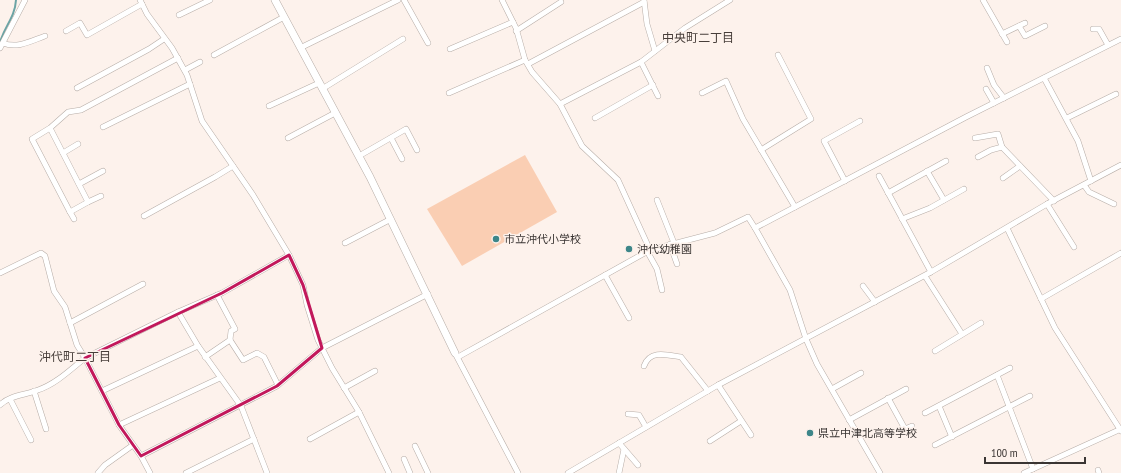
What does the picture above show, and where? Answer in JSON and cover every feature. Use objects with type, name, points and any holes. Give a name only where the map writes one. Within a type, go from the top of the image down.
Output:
[{"type":"street","points":[[25,0],[2,45],[16,46],[45,36]]},
{"type":"street","points":[[180,15],[210,0]]},
{"type":"street","points":[[275,0],[391,219],[456,355],[518,473]]},
{"type":"street","points":[[300,48],[398,0]]},
{"type":"street","points":[[404,0],[428,43]]},
{"type":"street","points":[[502,0],[513,22],[526,62],[560,104],[582,146],[618,180],[657,269],[662,290]]},
{"type":"street","points":[[560,104],[641,62],[685,28],[730,0]]},
{"type":"street","points":[[983,0],[1007,42]]},
{"type":"street","points":[[449,93],[526,62],[644,1],[647,24],[655,51]]},
{"type":"street","points":[[66,30],[80,23],[87,35],[141,2],[185,70],[202,121],[266,215],[289,254],[303,285],[311,320],[322,348],[358,412],[389,473]]},
{"type":"street","points":[[516,31],[561,2]]},
{"type":"street","points":[[214,55],[284,17]]},
{"type":"street","points":[[450,49],[513,22]]},
{"type":"street","points":[[1002,34],[1025,23]]},
{"type":"street","points":[[1019,26],[1025,36],[1045,26]]},
{"type":"street","points":[[1093,29],[1099,29],[1108,45]]},
{"type":"street","points":[[77,88],[149,49],[164,38]]},
{"type":"street","points":[[269,106],[320,86],[402,39]]},
{"type":"street","points":[[755,228],[994,103],[1121,39]]},
{"type":"street","points":[[761,150],[811,119],[778,55]]},
{"type":"street","points":[[74,219],[32,139],[50,128],[68,112],[81,110],[178,58]]},
{"type":"street","points":[[185,70],[200,62]]},
{"type":"street","points":[[641,62],[658,96]]},
{"type":"street","points":[[986,68],[994,85],[1004,98]]},
{"type":"street","points":[[1044,78],[1078,141],[1091,181]]},
{"type":"street","points":[[702,93],[726,81],[743,119],[795,207]]},
{"type":"street","points":[[102,127],[190,84]]},
{"type":"street","points":[[595,118],[653,85]]},
{"type":"street","points":[[986,89],[994,103]]},
{"type":"street","points":[[1066,118],[1116,94]]},
{"type":"street","points":[[288,138],[335,113]]},
{"type":"street","points":[[845,180],[824,141],[860,121]]},
{"type":"street","points":[[50,128],[88,202]]},
{"type":"street","points":[[358,156],[406,129],[417,150]]},
{"type":"street","points":[[975,138],[998,134],[1002,147],[1054,201]]},
{"type":"street","points":[[391,138],[402,159]]},
{"type":"street","points":[[63,153],[78,144]]},
{"type":"street","points":[[978,157],[991,150],[1002,147]]},
{"type":"street","points":[[888,193],[946,161]]},
{"type":"street","points":[[568,473],[718,385],[925,276],[1048,204],[1121,165]]},
{"type":"street","points":[[144,216],[233,166]]},
{"type":"street","points":[[1003,178],[1020,166]]},
{"type":"street","points":[[79,184],[103,171]]},
{"type":"street","points":[[927,171],[944,200]]},
{"type":"street","points":[[879,176],[931,272]]},
{"type":"street","points":[[1084,185],[1089,192],[1114,204]]},
{"type":"street","points":[[902,219],[964,189]]},
{"type":"street","points":[[70,212],[101,196]]},
{"type":"street","points":[[657,200],[677,264]]},
{"type":"street","points":[[1048,204],[1074,247]]},
{"type":"street","points":[[456,355],[606,275],[648,250],[715,233],[748,217],[790,290],[806,339],[849,420],[880,473]]},
{"type":"street","points":[[345,243],[391,219]]},
{"type":"street","points":[[1007,228],[1055,328],[1121,430],[1024,473]]},
{"type":"street","points":[[0,273],[41,253],[45,256],[54,291],[61,304],[65,307],[77,345],[119,425],[141,456],[150,473]]},
{"type":"street","points":[[1041,299],[1121,253]]},
{"type":"street","points":[[0,404],[51,384],[85,358],[178,312],[217,295],[289,254]]},
{"type":"street","points":[[606,275],[628,318]]},
{"type":"street","points":[[925,276],[962,334]]},
{"type":"street","points":[[70,324],[143,284]]},
{"type":"street","points":[[863,286],[875,302]]},
{"type":"street","points":[[141,456],[241,406],[278,384],[322,348],[428,294]]},
{"type":"street","points":[[217,295],[235,329],[230,331],[230,340],[243,360],[257,353],[264,356],[278,384]]},
{"type":"street","points":[[178,312],[198,346],[241,406],[267,473]]},
{"type":"street","points":[[935,351],[981,323]]},
{"type":"street","points":[[205,356],[230,340]]},
{"type":"street","points":[[102,391],[198,346]]},
{"type":"street","points":[[644,366],[646,360],[658,353],[681,357],[708,391]]},
{"type":"street","points":[[925,413],[1010,368]]},
{"type":"street","points":[[344,388],[375,371]]},
{"type":"street","points":[[832,389],[861,372]]},
{"type":"street","points":[[997,376],[1033,469]]},
{"type":"street","points":[[119,425],[220,378]]},
{"type":"street","points":[[718,385],[751,435]]},
{"type":"street","points":[[849,420],[906,389]]},
{"type":"street","points":[[34,391],[46,429]]},
{"type":"street","points":[[935,445],[1030,396]]},
{"type":"street","points":[[888,398],[905,429],[912,426]]},
{"type":"street","points":[[10,399],[31,440]]},
{"type":"street","points":[[939,406],[952,437]]},
{"type":"street","points":[[310,439],[358,412]]},
{"type":"street","points":[[628,414],[639,415],[646,427]]},
{"type":"street","points":[[710,441],[741,421]]},
{"type":"street","points":[[186,473],[254,439]]},
{"type":"street","points":[[619,443],[638,465]]},
{"type":"street","points":[[98,473],[105,465],[133,445]]},
{"type":"street","points":[[415,446],[428,473]]},
{"type":"street","points":[[619,473],[624,449]]},
{"type":"street","points":[[404,458],[410,473]]},
{"type":"highlighted area","points":[[289,255],[303,285],[322,348],[277,386],[141,456],[119,425],[85,358],[222,293]]},
{"type":"shaded area","points":[[525,155],[557,212],[462,266],[427,209]]},
{"type":"waterway","points":[[0,42],[12,17],[16,0]]},
{"type":"place","name":"市立沖代小学校","points":[[496,239]]},
{"type":"place","name":"沖代幼稚園","points":[[629,249]]},
{"type":"place","name":"県立中津北高等学校","points":[[810,433]]},
{"type":"district","name":"中央町二丁目","points":[[698,38]]},
{"type":"district","name":"沖代町二丁目","points":[[75,357]]}]
